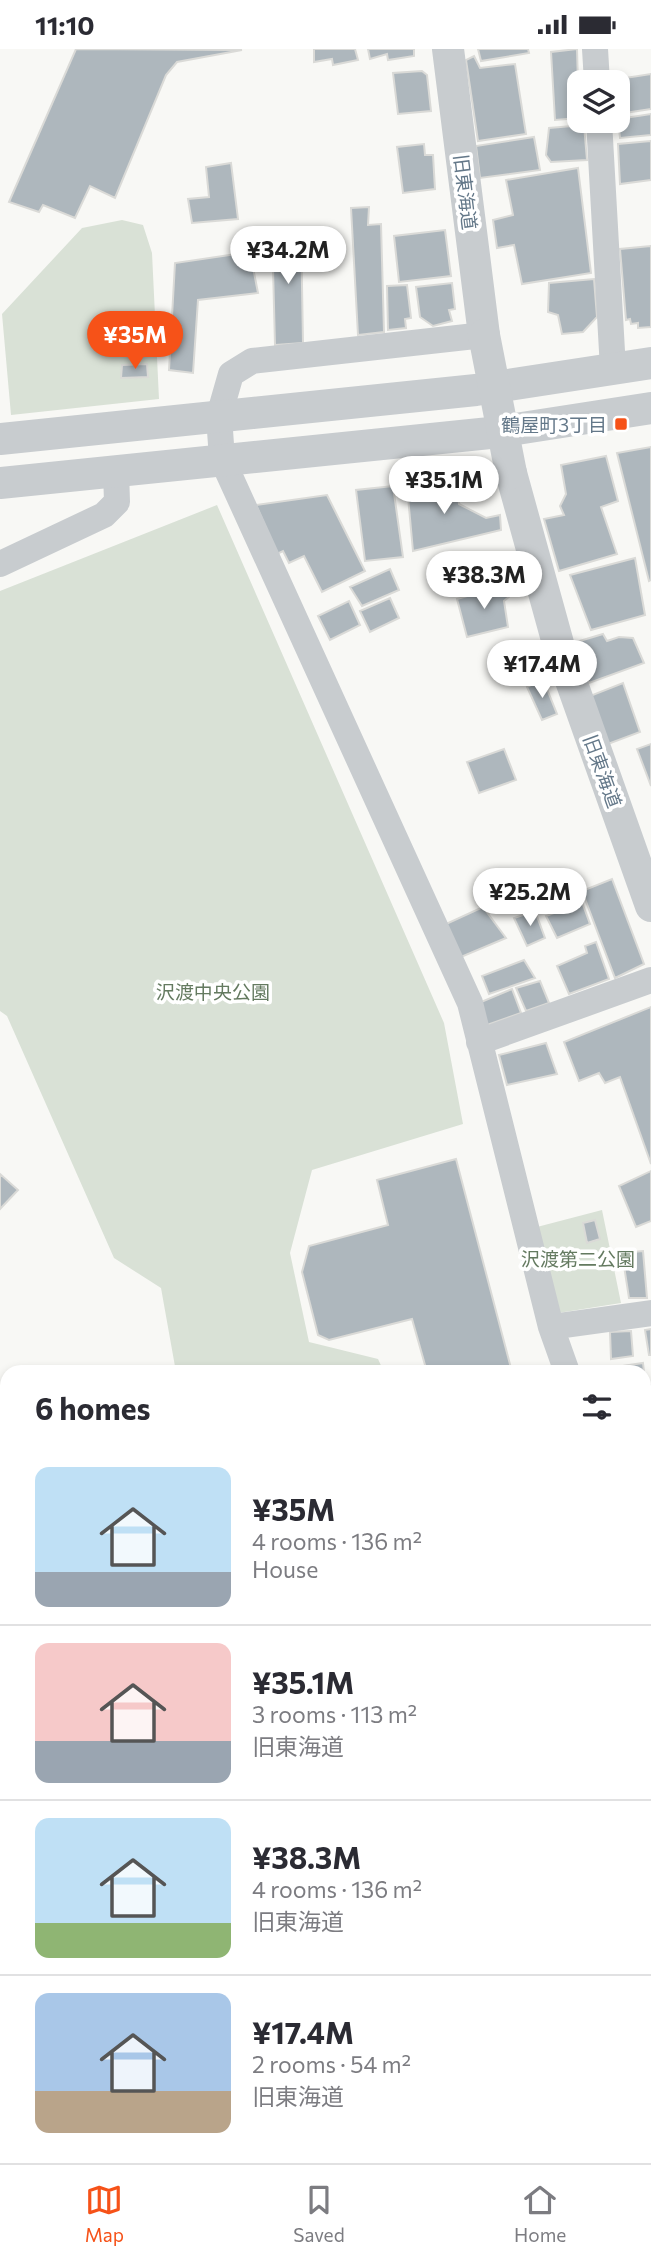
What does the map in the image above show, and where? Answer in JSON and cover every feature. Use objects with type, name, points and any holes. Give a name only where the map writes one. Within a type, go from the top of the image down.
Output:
[{"type":"street","name":"旧東海道","points":[[448,49],[484,335],[511,473],[559,647],[651,906]]},
{"type":"street","points":[[595,49],[596,70]]},
{"type":"street","points":[[600,133],[613,369]]},
{"type":"street","points":[[484,335],[252,362],[231,374],[219,417],[222,460],[470,1003],[551,1327],[565,1365]]},
{"type":"street","points":[[0,439],[476,390],[651,363]]},
{"type":"street","points":[[0,483],[490,433],[651,408]]},
{"type":"street","points":[[0,564],[104,515],[117,502],[116,471]]},
{"type":"street","points":[[479,1042],[651,980]]},
{"type":"street","points":[[551,1327],[651,1313]]},
{"type":"green space","points":[[122,220],[143,225],[152,253],[159,399],[11,415],[2,314],[82,228]]},
{"type":"green space","name":"沢渡中央公園","points":[[217,505],[444,1023],[463,1124],[312,1170],[290,1253],[309,1342],[378,1359],[381,1365],[175,1365],[161,1288],[114,1258],[7,1016],[0,1011],[0,591]]},
{"type":"green space","name":"沢渡第二公園","points":[[602,1210],[621,1303],[558,1313],[537,1227]]},
{"type":"building","points":[[76,49],[242,50],[177,62],[166,75],[115,198],[90,186],[75,218],[43,205],[39,212],[9,202]]},
{"type":"building","points":[[314,49],[355,49],[358,60],[333,65],[332,59],[314,62]]},
{"type":"building","points":[[368,49],[414,49],[414,56],[388,60],[387,54],[370,59]]},
{"type":"building","points":[[478,49],[528,49],[529,53],[481,61]]},
{"type":"building","points":[[577,49],[578,70],[567,70],[567,119],[555,120],[551,52]]},
{"type":"building","points":[[474,56],[480,68],[515,64],[526,134],[478,141],[466,60]]},
{"type":"building","points":[[422,71],[427,75],[431,111],[398,114],[393,73]]},
{"type":"building","points":[[651,74],[651,109],[630,112],[630,77]]},
{"type":"building","points":[[651,114],[651,135],[620,138],[619,133],[630,133],[630,117]]},
{"type":"building","points":[[567,126],[567,133],[585,133],[587,160],[551,162],[546,155],[549,128]]},
{"type":"building","points":[[534,137],[540,170],[480,178],[476,146]]},
{"type":"building","points":[[651,141],[651,180],[620,184],[618,144]]},
{"type":"building","points":[[424,144],[425,155],[433,155],[435,189],[403,193],[397,147]]},
{"type":"building","points":[[231,163],[238,219],[192,223],[188,199],[209,197],[206,167]]},
{"type":"building","points":[[578,168],[591,273],[522,284],[514,245],[497,248],[493,220],[513,215],[506,180]]},
{"type":"building","points":[[369,207],[368,225],[381,224],[384,332],[358,335],[351,208]]},
{"type":"building","points":[[301,228],[303,343],[275,345],[272,229]]},
{"type":"building","points":[[445,230],[451,276],[399,282],[394,236]]},
{"type":"building","points":[[651,246],[651,327],[638,328],[638,323],[631,324],[630,319],[626,320],[620,249]]},
{"type":"building","points":[[250,252],[258,293],[198,300],[193,373],[169,370],[175,263]]},
{"type":"building","points":[[594,279],[597,317],[583,332],[562,334],[558,315],[548,312],[549,283]]},
{"type":"building","points":[[452,283],[455,309],[449,310],[452,321],[433,326],[420,317],[416,287]]},
{"type":"building","points":[[407,285],[411,318],[405,319],[406,328],[388,330],[387,286]]},
{"type":"building","points":[[147,364],[148,377],[121,378],[122,365]]},
{"type":"building","points":[[651,447],[651,580],[649,581],[617,453]]},
{"type":"building","points":[[606,456],[618,501],[601,507],[617,554],[559,571],[544,519],[564,515],[560,506],[566,494],[561,465]]},
{"type":"building","points":[[457,480],[459,504],[486,518],[500,515],[501,530],[413,551],[407,486]]},
{"type":"building","points":[[393,486],[403,557],[365,561],[356,490]]},
{"type":"building","points":[[327,495],[365,571],[322,592],[304,556],[289,563],[283,551],[277,554],[256,505]]},
{"type":"building","points":[[635,558],[645,615],[591,630],[570,575]]},
{"type":"building","points":[[390,569],[399,590],[362,606],[350,587]]},
{"type":"building","points":[[505,585],[510,596],[504,601],[508,627],[467,637],[457,599]]},
{"type":"building","points":[[390,598],[399,618],[370,632],[360,611]]},
{"type":"building","points":[[349,601],[360,625],[330,640],[318,616]]},
{"type":"building","points":[[603,634],[607,641],[619,637],[633,638],[644,663],[589,683],[573,643]]},
{"type":"building","points":[[543,679],[557,714],[542,720],[527,687]]},
{"type":"building","points":[[623,683],[640,732],[608,744],[590,696]]},
{"type":"building","points":[[651,744],[651,786],[637,749]]},
{"type":"building","points":[[504,749],[516,780],[479,793],[467,762]]},
{"type":"building","points":[[612,879],[644,964],[615,978],[582,891]]},
{"type":"building","points":[[582,902],[590,924],[557,938],[546,916]]},
{"type":"building","points":[[483,907],[506,938],[461,957],[446,924]]},
{"type":"building","points":[[535,911],[545,938],[527,946],[514,918]]},
{"type":"building","points":[[596,942],[609,979],[569,994],[557,966],[587,953],[585,946]]},
{"type":"building","points":[[524,960],[535,978],[489,994],[482,976]]},
{"type":"building","points":[[540,981],[549,1003],[526,1011],[516,988]]},
{"type":"building","points":[[512,989],[521,1013],[487,1025],[481,1002]]},
{"type":"building","points":[[651,1007],[651,1164],[620,1077],[605,1083],[599,1073],[579,1081],[564,1042]]},
{"type":"building","points":[[546,1043],[557,1074],[507,1085],[499,1055]]},
{"type":"building","points":[[456,1159],[510,1365],[425,1365],[412,1319],[329,1340],[318,1335],[302,1272],[309,1246],[388,1225],[377,1180]]},
{"type":"building","points":[[651,1171],[651,1221],[636,1227],[619,1186]]},
{"type":"building","points":[[0,1174],[18,1190],[0,1209]]},
{"type":"building","points":[[595,1220],[600,1239],[587,1243],[583,1223]]},
{"type":"building","points":[[643,1251],[647,1298],[629,1298],[622,1253]]},
{"type":"building","points":[[651,1329],[651,1355],[649,1355],[645,1330]]},
{"type":"building","points":[[631,1331],[633,1356],[611,1359],[610,1332]]},
{"type":"place","name":"鶴屋町3丁目","points":[[621,424]]}]
